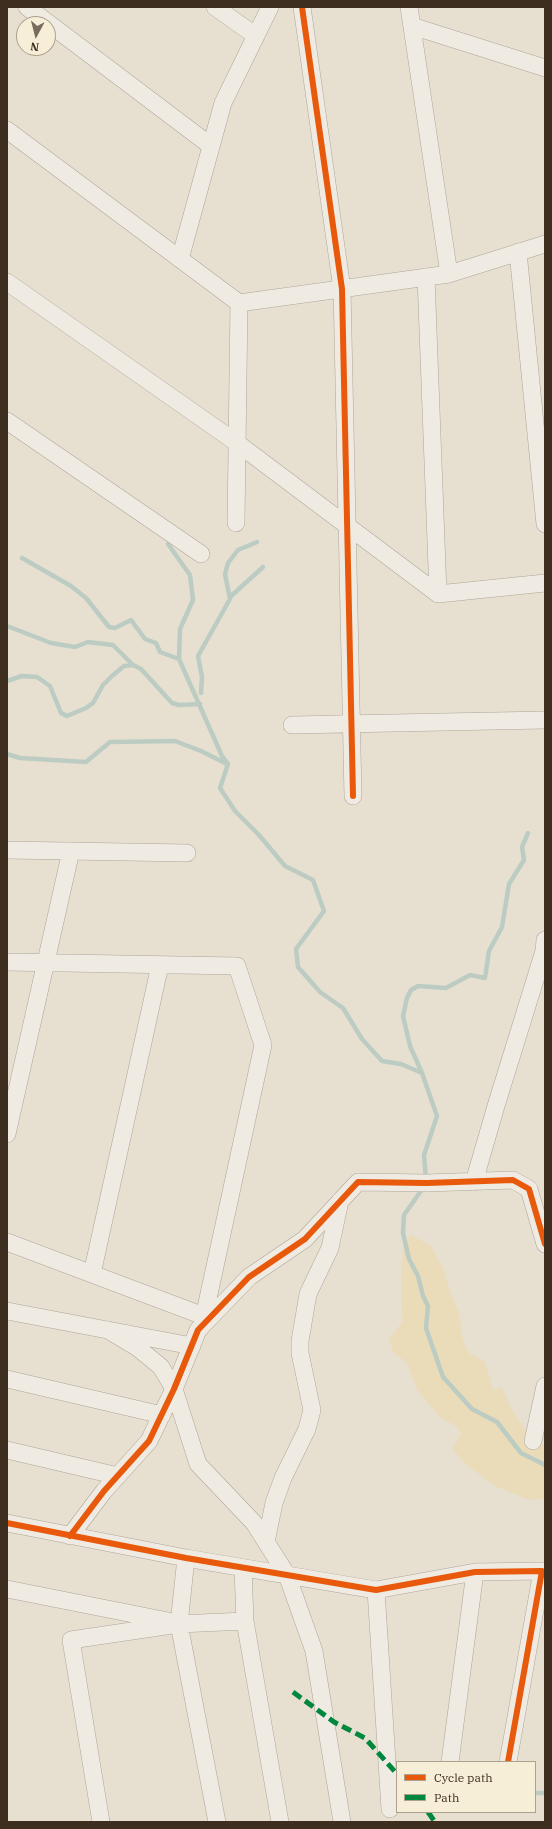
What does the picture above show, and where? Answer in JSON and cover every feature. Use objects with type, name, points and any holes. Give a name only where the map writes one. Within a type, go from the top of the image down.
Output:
[{"type":"street","points":[[27,7],[211,146]]},
{"type":"street","points":[[215,7],[256,36]]},
{"type":"street","points":[[180,259],[223,103],[270,7]]},
{"type":"street","points":[[302,7],[342,289],[353,796]]},
{"type":"street","points":[[409,7],[449,274]]},
{"type":"street","points":[[412,26],[545,68]]},
{"type":"street","points":[[7,130],[239,303],[449,274],[545,244]]},
{"type":"street","points":[[518,252],[545,524]]},
{"type":"street","points":[[426,277],[438,594]]},
{"type":"street","points":[[7,282],[237,443],[438,594],[545,583]]},
{"type":"street","points":[[236,523],[239,303]]},
{"type":"street","points":[[7,421],[201,554]]},
{"type":"street","points":[[292,725],[545,720]]},
{"type":"street","points":[[7,850],[187,853]]},
{"type":"street","points":[[7,1134],[12,1091],[46,962],[71,851]]},
{"type":"street","points":[[474,1182],[544,951],[545,940]]},
{"type":"street","points":[[7,962],[237,966],[263,1046],[207,1318]]},
{"type":"street","points":[[92,1274],[160,965]]},
{"type":"street","points":[[70,1536],[118,1476],[150,1441],[174,1389],[198,1330],[207,1318],[249,1278],[305,1239],[358,1182],[474,1182],[513,1180],[529,1189],[545,1244]]},
{"type":"street","points":[[266,1542],[274,1502],[283,1478],[307,1428],[312,1410],[300,1353],[300,1341],[308,1294],[330,1248],[340,1201]]},
{"type":"street","points":[[7,1242],[207,1318]]},
{"type":"street","points":[[7,1311],[192,1346]]},
{"type":"street","points":[[108,1330],[138,1348],[161,1367],[174,1389],[198,1464],[254,1523],[287,1575],[314,1651],[342,1822]]},
{"type":"street","points":[[7,1379],[162,1415]]},
{"type":"street","points":[[533,1441],[545,1386]]},
{"type":"street","points":[[7,1450],[118,1476]]},
{"type":"street","points":[[7,1523],[186,1558],[376,1590],[475,1572],[542,1570],[508,1761]]},
{"type":"street","points":[[186,1558],[179,1624],[217,1822]]},
{"type":"street","points":[[243,1568],[245,1621],[280,1822]]},
{"type":"street","points":[[450,1761],[475,1572]]},
{"type":"street","points":[[7,1589],[179,1624]]},
{"type":"street","points":[[376,1590],[390,1809]]},
{"type":"street","points":[[101,1822],[71,1640],[179,1624],[245,1621]]},
{"type":"sand","points":[[411,1235],[431,1246],[444,1270],[450,1292],[459,1313],[463,1340],[469,1353],[485,1362],[493,1390],[502,1387],[512,1410],[533,1441],[545,1445],[545,1499],[529,1500],[495,1486],[465,1464],[452,1448],[461,1434],[457,1427],[440,1417],[417,1390],[407,1363],[393,1352],[389,1339],[402,1322],[401,1270],[404,1243]]},
{"type":"waterway","points":[[201,693],[202,677],[198,656],[230,599],[225,574],[228,563],[238,550],[257,542]]},
{"type":"waterway","points":[[168,544],[190,575],[193,600],[180,629],[179,659]]},
{"type":"waterway","points":[[22,558],[71,586],[86,598],[109,627],[115,628],[131,620],[145,639],[156,643],[160,652],[179,659],[222,756],[228,764],[220,788],[235,811],[259,835],[285,866],[313,880],[324,911],[296,949],[298,967],[320,992],[343,1008],[362,1039],[382,1061],[401,1064],[422,1073]]},
{"type":"waterway","points":[[230,597],[263,567]]},
{"type":"waterway","points":[[7,626],[51,643],[75,647],[88,642],[113,645],[133,665]]},
{"type":"waterway","points":[[7,681],[22,676],[37,677],[50,686],[61,713],[67,716],[86,708],[93,703],[103,685],[112,676],[124,666],[133,665],[141,669],[172,703],[179,705],[200,704]]},
{"type":"waterway","points":[[7,754],[20,758],[86,762],[110,742],[175,741],[201,751],[227,764]]},
{"type":"waterway","points":[[426,1179],[424,1155],[437,1116],[422,1073],[410,1046],[403,1016],[407,998],[411,990],[418,986],[446,988],[470,975],[485,978],[489,951],[502,927],[509,884],[524,860],[522,847],[528,833]]},
{"type":"waterway","points":[[423,1188],[404,1215],[403,1233],[409,1259],[418,1276],[423,1296],[428,1306],[426,1328],[443,1377],[472,1409],[497,1422],[521,1453],[545,1465]]},
{"type":"waterway","points":[[536,1793],[545,1793]]},
{"type":"marked path","points":[[293,1692],[334,1722],[365,1738],[396,1773]]},
{"type":"marked path","points":[[429,1813],[435,1822]]},
{"type":"cycle path","points":[[302,7],[342,289],[353,796]]},
{"type":"cycle path","points":[[70,1536],[104,1491],[149,1441],[174,1389],[198,1330],[249,1277],[305,1239],[358,1182],[427,1183],[513,1180],[529,1189],[545,1244]]},
{"type":"cycle path","points":[[7,1523],[186,1558],[376,1590],[475,1572],[542,1571],[508,1761]]}]
